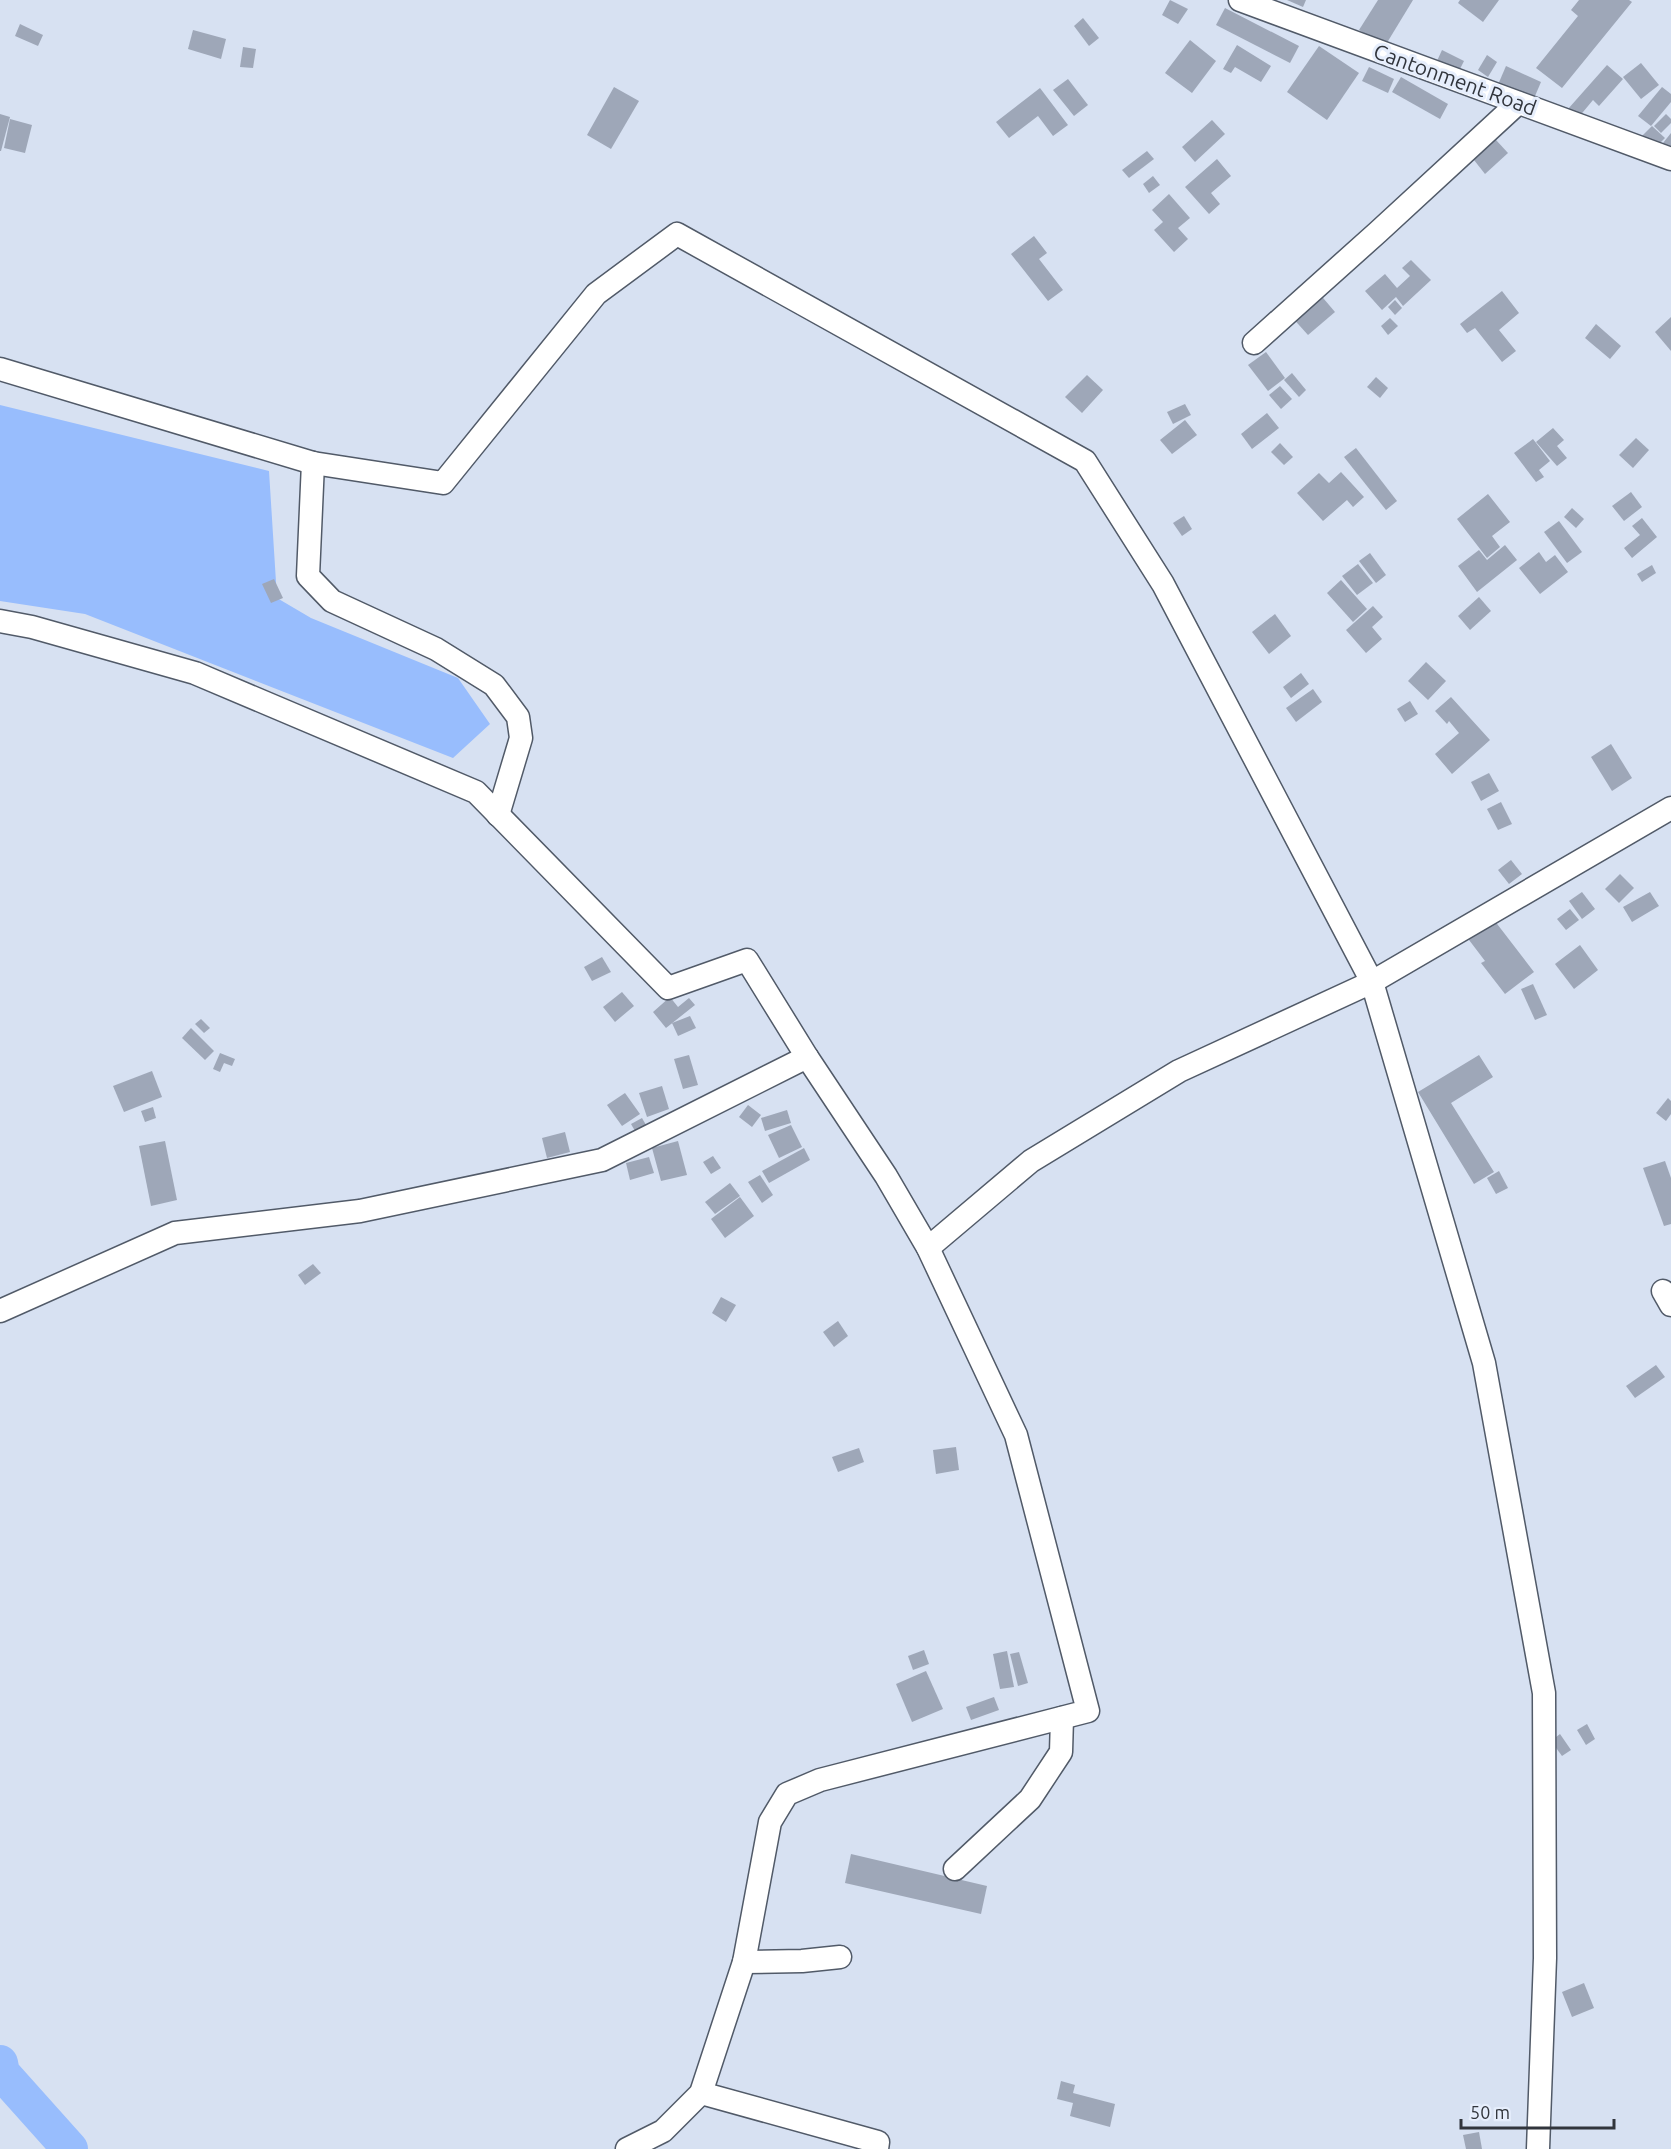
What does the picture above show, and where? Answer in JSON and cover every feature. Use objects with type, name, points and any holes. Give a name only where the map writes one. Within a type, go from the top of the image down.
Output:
[{"type":"street","name":"Cantonment Road","points":[[1240,0],[1671,159]]},
{"type":"street","points":[[1254,344],[1518,103]]},
{"type":"street","points":[[0,369],[313,463],[443,483],[596,294],[677,234],[1085,461],[1162,585],[1372,982],[1484,1363],[1544,1693],[1545,1958],[1538,2149]]},
{"type":"street","points":[[313,463],[308,576],[332,601],[436,649],[494,685],[518,717],[521,738],[498,814]]},
{"type":"street","points":[[0,621],[32,627],[195,673],[476,792],[668,988],[747,960],[807,1057],[886,1176],[928,1248],[1016,1435],[1088,1711],[820,1780],[787,1794],[770,1822],[744,1962],[701,2093],[663,2131],[627,2149]]},
{"type":"street","points":[[928,1248],[1031,1161],[1179,1071],[1372,982],[1671,808]]},
{"type":"street","points":[[0,1311],[175,1233],[360,1211],[602,1160],[807,1057]]},
{"type":"street","points":[[955,1869],[1030,1799],[1061,1752],[1062,1718]]},
{"type":"street","points":[[744,1962],[840,1957]]},
{"type":"street","points":[[701,2093],[878,2142],[877,2149]]},
{"type":"water","points":[[0,405],[269,471],[277,598],[311,618],[458,678],[490,724],[453,758],[85,614],[0,601]]},
{"type":"building","points":[[1170,0],[1188,9],[1178,24],[1162,15]]},
{"type":"building","points":[[1287,0],[1306,0],[1303,7]]},
{"type":"building","points":[[1378,0],[1413,0],[1385,46],[1359,30]]},
{"type":"building","points":[[1460,0],[1499,0],[1483,22],[1458,3]]},
{"type":"building","points":[[1579,0],[1629,0],[1632,2],[1562,88],[1536,68],[1578,16],[1571,10]]},
{"type":"building","points":[[1225,8],[1299,46],[1290,63],[1216,25]]},
{"type":"building","points":[[1083,18],[1099,38],[1089,46],[1074,26]]},
{"type":"building","points":[[20,24],[43,35],[38,46],[15,36]]},
{"type":"building","points":[[193,30],[226,39],[221,59],[188,49]]},
{"type":"building","points":[[1190,40],[1216,61],[1192,93],[1165,73]]},
{"type":"building","points":[[1237,45],[1271,66],[1261,82],[1235,67],[1231,73],[1223,69]]},
{"type":"building","points":[[1319,46],[1359,73],[1327,120],[1287,92]]},
{"type":"building","points":[[243,47],[256,49],[253,68],[240,67]]},
{"type":"building","points":[[1442,50],[1464,61],[1459,71],[1437,61]]},
{"type":"building","points":[[1487,55],[1497,62],[1488,77],[1478,70]]},
{"type":"building","points":[[1641,63],[1659,85],[1641,99],[1623,77]]},
{"type":"building","points":[[1607,65],[1623,79],[1599,106],[1593,100],[1578,118],[1568,109]]},
{"type":"building","points":[[1506,66],[1541,82],[1532,103],[1497,87]]},
{"type":"building","points":[[1369,67],[1394,79],[1388,93],[1362,81]]},
{"type":"building","points":[[1401,77],[1448,104],[1440,119],[1392,92]]},
{"type":"building","points":[[1068,79],[1088,105],[1074,116],[1053,90]]},
{"type":"building","points":[[614,87],[639,101],[611,149],[587,135]]},
{"type":"building","points":[[1662,87],[1671,94],[1671,102],[1651,126],[1638,116]]},
{"type":"building","points":[[1040,88],[1068,125],[1053,136],[1038,116],[1009,138],[996,122]]},
{"type":"building","points":[[0,114],[10,117],[1,151],[0,151]]},
{"type":"building","points":[[1666,114],[1671,119],[1671,123],[1661,133],[1654,126]]},
{"type":"building","points":[[10,119],[32,125],[25,153],[4,148]]},
{"type":"building","points":[[1212,120],[1225,134],[1195,162],[1182,147]]},
{"type":"building","points":[[1652,126],[1665,138],[1654,149],[1641,137]]},
{"type":"building","points":[[1671,133],[1671,150],[1659,148]]},
{"type":"building","points":[[1496,140],[1508,153],[1485,174],[1474,160]]},
{"type":"building","points":[[1147,151],[1154,159],[1129,178],[1122,170]]},
{"type":"building","points":[[1217,159],[1231,176],[1211,193],[1220,204],[1209,214],[1185,187]]},
{"type":"building","points":[[1153,176],[1160,185],[1149,193],[1143,184]]},
{"type":"building","points":[[1169,194],[1190,218],[1178,228],[1188,239],[1174,252],[1154,230],[1163,222],[1152,210]]},
{"type":"building","points":[[1034,236],[1047,253],[1039,259],[1063,290],[1048,301],[1011,254]]},
{"type":"building","points":[[1411,260],[1431,280],[1403,306],[1396,297],[1382,310],[1365,291],[1385,274],[1397,288],[1410,276],[1402,268]]},
{"type":"building","points":[[1502,291],[1519,313],[1499,330],[1516,351],[1502,362],[1475,328],[1467,333],[1460,324]]},
{"type":"building","points":[[1318,292],[1335,312],[1308,335],[1290,315]]},
{"type":"building","points":[[1395,300],[1402,308],[1395,315],[1388,307]]},
{"type":"building","points":[[1671,317],[1671,351],[1655,332]]},
{"type":"building","points":[[1390,318],[1398,326],[1388,335],[1381,326]]},
{"type":"building","points":[[1596,324],[1621,346],[1610,359],[1585,338]]},
{"type":"building","points":[[1266,352],[1285,378],[1268,391],[1248,365]]},
{"type":"building","points":[[1292,373],[1306,390],[1299,397],[1284,380]]},
{"type":"building","points":[[1087,375],[1103,390],[1082,413],[1065,397]]},
{"type":"building","points":[[1376,377],[1388,388],[1380,398],[1367,387]]},
{"type":"building","points":[[1280,386],[1292,399],[1281,409],[1269,395]]},
{"type":"building","points":[[1185,404],[1191,415],[1173,424],[1167,412]]},
{"type":"building","points":[[1267,413],[1279,428],[1252,449],[1241,434]]},
{"type":"building","points":[[1185,420],[1197,435],[1172,454],[1160,440]]},
{"type":"building","points":[[1553,428],[1564,440],[1557,446],[1567,458],[1557,466],[1536,442]]},
{"type":"building","points":[[1636,438],[1649,450],[1633,468],[1619,455]]},
{"type":"building","points":[[1533,439],[1550,461],[1539,470],[1544,477],[1536,482],[1514,453]]},
{"type":"building","points":[[1280,443],[1293,457],[1284,465],[1271,452]]},
{"type":"building","points":[[1356,448],[1397,501],[1386,510],[1344,457]]},
{"type":"building","points":[[1341,472],[1364,497],[1353,507],[1347,500],[1323,521],[1297,493],[1319,473],[1329,483]]},
{"type":"building","points":[[1631,492],[1642,507],[1624,521],[1612,506]]},
{"type":"building","points":[[1488,494],[1510,522],[1492,536],[1500,547],[1487,558],[1457,519]]},
{"type":"building","points":[[1572,508],[1584,519],[1576,528],[1564,517]]},
{"type":"building","points":[[1184,516],[1192,529],[1182,536],[1173,523]]},
{"type":"building","points":[[1642,518],[1657,537],[1632,558],[1624,548],[1640,535],[1632,526]]},
{"type":"building","points":[[1559,521],[1582,552],[1567,563],[1544,532]]},
{"type":"building","points":[[1505,545],[1517,560],[1477,592],[1458,566],[1479,550],[1487,560]]},
{"type":"building","points":[[1539,552],[1546,562],[1555,555],[1568,572],[1540,594],[1519,568]]},
{"type":"building","points":[[1370,553],[1386,575],[1376,583],[1359,561]]},
{"type":"building","points":[[1358,564],[1373,583],[1357,595],[1342,576]]},
{"type":"building","points":[[1652,565],[1656,573],[1642,582],[1637,574]]},
{"type":"building","points":[[274,579],[283,598],[271,603],[262,584]]},
{"type":"building","points":[[1341,580],[1367,609],[1353,622],[1327,593]]},
{"type":"building","points":[[1479,597],[1491,611],[1470,630],[1458,616]]},
{"type":"building","points":[[1373,606],[1383,617],[1372,627],[1382,639],[1366,653],[1346,630]]},
{"type":"building","points":[[1275,614],[1291,636],[1269,654],[1252,632]]},
{"type":"building","points":[[1426,662],[1446,681],[1428,700],[1408,681]]},
{"type":"building","points":[[1301,673],[1309,684],[1291,698],[1283,687]]},
{"type":"building","points":[[1313,689],[1322,702],[1296,722],[1286,708]]},
{"type":"building","points":[[1451,697],[1490,740],[1452,774],[1435,754],[1459,733],[1449,721],[1447,724],[1435,711]]},
{"type":"building","points":[[1410,701],[1418,714],[1405,722],[1397,709]]},
{"type":"building","points":[[1611,744],[1632,778],[1612,791],[1591,757]]},
{"type":"building","points":[[1489,773],[1499,791],[1481,801],[1471,782]]},
{"type":"building","points":[[1501,802],[1512,824],[1498,830],[1487,809]]},
{"type":"building","points":[[1511,860],[1522,874],[1509,884],[1498,870]]},
{"type":"building","points":[[1620,874],[1634,888],[1619,903],[1605,889]]},
{"type":"building","points":[[1582,892],[1595,909],[1582,919],[1569,901]]},
{"type":"building","points":[[1650,892],[1659,906],[1632,922],[1623,907]]},
{"type":"building","points":[[1570,909],[1579,920],[1566,930],[1557,919]]},
{"type":"building","points":[[1491,916],[1534,972],[1505,994],[1481,963],[1485,961],[1466,936]]},
{"type":"building","points":[[1580,945],[1598,970],[1574,989],[1555,964]]},
{"type":"building","points":[[602,957],[611,972],[592,981],[584,967]]},
{"type":"building","points":[[1533,984],[1547,1015],[1535,1020],[1521,989]]},
{"type":"building","points":[[622,992],[634,1006],[615,1022],[603,1007]]},
{"type":"building","points":[[670,997],[678,1007],[689,998],[695,1005],[666,1028],[653,1012]]},
{"type":"building","points":[[690,1016],[696,1028],[678,1036],[672,1023]]},
{"type":"building","points":[[201,1019],[210,1028],[204,1033],[195,1024]]},
{"type":"building","points":[[191,1028],[214,1051],[205,1060],[182,1038]]},
{"type":"building","points":[[220,1053],[235,1059],[232,1066],[224,1063],[220,1072],[213,1069]]},
{"type":"building","points":[[689,1055],[698,1085],[683,1089],[674,1059]]},
{"type":"building","points":[[1479,1055],[1493,1077],[1451,1103],[1494,1172],[1474,1184],[1418,1092]]},
{"type":"building","points":[[152,1071],[162,1097],[124,1112],[113,1086]]},
{"type":"building","points":[[662,1086],[669,1109],[647,1117],[639,1093]]},
{"type":"building","points":[[625,1093],[640,1114],[622,1126],[607,1105]]},
{"type":"building","points":[[1668,1098],[1671,1101],[1671,1114],[1666,1121],[1656,1113]]},
{"type":"building","points":[[748,1105],[761,1115],[752,1127],[739,1117]]},
{"type":"building","points":[[153,1107],[156,1118],[145,1122],[141,1111]]},
{"type":"building","points":[[787,1110],[791,1123],[765,1131],[761,1118]]},
{"type":"building","points":[[642,1118],[650,1132],[639,1138],[631,1124]]},
{"type":"building","points":[[791,1125],[802,1147],[779,1158],[768,1135]]},
{"type":"building","points":[[565,1132],[570,1152],[547,1158],[542,1138]]},
{"type":"building","points":[[165,1141],[177,1200],[151,1206],[139,1146]]},
{"type":"building","points":[[678,1141],[687,1175],[661,1181],[652,1148]]},
{"type":"building","points":[[804,1148],[810,1160],[769,1183],[762,1171]]},
{"type":"building","points":[[713,1156],[721,1168],[711,1174],[703,1162]]},
{"type":"building","points":[[649,1157],[654,1173],[630,1180],[626,1163]]},
{"type":"building","points":[[1665,1161],[1671,1178],[1671,1224],[1664,1226],[1643,1168]]},
{"type":"building","points":[[1499,1171],[1508,1188],[1496,1194],[1487,1178]]},
{"type":"building","points":[[760,1175],[773,1195],[762,1203],[748,1182]]},
{"type":"building","points":[[730,1183],[740,1196],[715,1214],[705,1202]]},
{"type":"building","points":[[740,1197],[754,1216],[725,1238],[711,1219]]},
{"type":"building","points":[[313,1264],[321,1273],[305,1285],[298,1275]]},
{"type":"building","points":[[721,1297],[736,1305],[726,1322],[712,1313]]},
{"type":"building","points":[[838,1321],[848,1336],[834,1347],[823,1332]]},
{"type":"building","points":[[1656,1365],[1665,1377],[1635,1398],[1626,1386]]},
{"type":"building","points":[[956,1447],[959,1470],[936,1474],[933,1450]]},
{"type":"building","points":[[859,1448],[864,1462],[838,1472],[832,1457]]},
{"type":"building","points":[[924,1650],[929,1664],[913,1670],[908,1656]]},
{"type":"building","points":[[1007,1651],[1014,1687],[1000,1689],[993,1654]]},
{"type":"building","points":[[1019,1652],[1028,1683],[1018,1686],[1010,1654]]},
{"type":"building","points":[[926,1671],[943,1709],[912,1722],[896,1684]]},
{"type":"building","points":[[994,1697],[999,1710],[971,1720],[966,1707]]},
{"type":"building","points":[[1587,1724],[1595,1739],[1586,1745],[1577,1730]]},
{"type":"building","points":[[1560,1734],[1571,1750],[1562,1756],[1551,1741]]},
{"type":"building","points":[[851,1854],[987,1886],[981,1914],[845,1883]]},
{"type":"building","points":[[1584,1983],[1594,2008],[1572,2017],[1562,1992]]},
{"type":"building","points":[[1061,2081],[1075,2085],[1073,2093],[1115,2104],[1110,2127],[1070,2116],[1073,2103],[1057,2099]]},
{"type":"building","points":[[1479,2132],[1482,2149],[1466,2149],[1463,2135]]},
{"type":"waterway","points":[[0,2063],[2,2073],[70,2149]]}]
